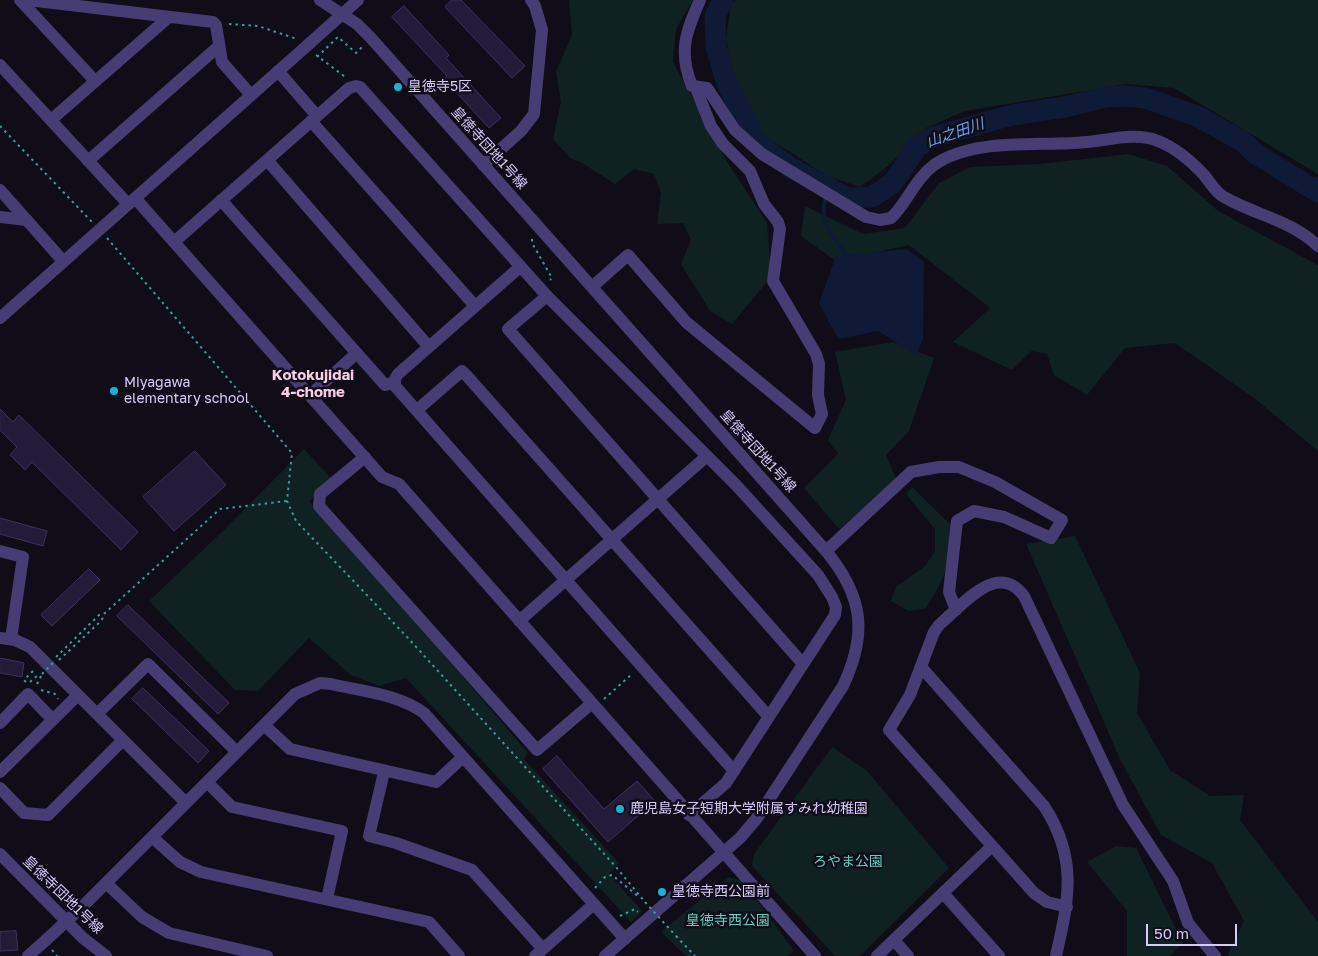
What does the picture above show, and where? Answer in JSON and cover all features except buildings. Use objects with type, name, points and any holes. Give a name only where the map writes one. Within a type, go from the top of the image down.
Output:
[{"type":"street","points":[[20,0],[95,81]]},
{"type":"street","points":[[28,0],[213,22],[216,25],[222,62],[251,95]]},
{"type":"street","name":"皇徳寺団地1号線","points":[[320,0],[337,8],[371,38],[826,551],[850,585],[859,615],[859,632],[852,668],[843,686],[757,818],[724,854],[606,956]]},
{"type":"street","points":[[3,310],[63,262],[358,0]]},
{"type":"street","points":[[483,165],[521,131],[534,114],[542,30],[535,6],[530,0]]},
{"type":"street","points":[[700,0],[687,29],[684,47],[685,69],[692,86],[707,88],[734,130],[762,154],[866,217],[880,220],[891,218],[923,176],[934,165],[971,151],[1000,146],[1086,142],[1129,137],[1151,139],[1171,147],[1203,174],[1221,196],[1279,220],[1302,233],[1318,246]]},
{"type":"street","points":[[51,120],[169,17]]},
{"type":"street","points":[[88,161],[219,46]]},
{"type":"street","points":[[0,65],[88,161],[174,242],[382,477],[399,484],[724,854],[808,954]]},
{"type":"street","points":[[278,71],[314,118],[475,306]]},
{"type":"street","points":[[174,242],[349,88],[356,86],[360,88],[546,296],[706,456],[818,575],[832,597],[835,615],[726,783],[689,815]]},
{"type":"street","points":[[592,287],[628,255],[686,322],[815,428],[822,414],[818,395],[819,364],[816,354],[773,281],[780,229],[778,222],[764,204],[750,171],[723,144],[711,126],[695,86]]},
{"type":"street","points":[[267,160],[429,347]]},
{"type":"street","points":[[0,190],[63,262]]},
{"type":"street","points":[[221,200],[385,385],[395,382]]},
{"type":"street","points":[[0,216],[27,220]]},
{"type":"street","points":[[520,266],[398,374],[395,386],[734,771]]},
{"type":"street","points":[[546,296],[508,329],[804,664]]},
{"type":"street","points":[[310,396],[357,353]]},
{"type":"street","points":[[417,410],[462,371],[769,717]]},
{"type":"street","points":[[519,621],[706,456]]},
{"type":"street","points":[[365,457],[320,494],[318,506],[537,750],[593,705]]},
{"type":"street","points":[[826,551],[911,472],[938,467],[959,467],[996,482],[1062,520],[1051,538],[1004,517],[974,511],[958,521],[950,592],[956,610]]},
{"type":"street","points":[[0,551],[23,556],[6,638],[30,647],[186,803]]},
{"type":"street","points":[[1067,906],[1047,902],[1034,893],[889,730],[902,712],[922,668],[934,632],[984,586],[994,582],[1012,584],[1024,596],[1123,805],[1173,881],[1188,924],[1214,956]]},
{"type":"street","points":[[97,714],[148,664],[237,752]]},
{"type":"street","points":[[922,668],[1044,806],[1053,820],[1065,851],[1068,870],[1067,906],[1056,956]]},
{"type":"street","points":[[28,956],[82,907],[294,694],[320,683],[392,698],[417,708],[625,939]]},
{"type":"street","points":[[0,723],[28,694],[53,720]]},
{"type":"street","points":[[0,772],[78,695]]},
{"type":"street","points":[[264,725],[290,749],[384,772],[436,782],[463,757]]},
{"type":"street","points":[[0,788],[24,813],[48,816],[123,740]]},
{"type":"street","points":[[384,772],[369,836],[396,843],[472,870],[539,953],[594,904]]},
{"type":"street","points":[[207,782],[232,807],[342,831],[327,899]]},
{"type":"street","points":[[152,837],[180,862],[201,872],[429,922],[459,956]]},
{"type":"street","points":[[877,956],[992,846]]},
{"type":"street","name":"皇徳寺団地1号線","points":[[1,858],[83,938],[106,956]]},
{"type":"street","points":[[106,883],[142,917],[169,933],[267,956]]},
{"type":"street","points":[[943,893],[999,956]]},
{"type":"street","points":[[894,940],[908,956]]},
{"type":"path","points":[[317,57],[338,37],[356,52],[362,47]]},
{"type":"path","points":[[532,239],[532,244],[552,278],[547,282]]},
{"type":"path","points":[[60,660],[100,621],[105,613],[220,509],[288,501]]},
{"type":"path","points":[[57,656],[99,615],[105,613]]},
{"type":"path","points":[[36,684],[42,674],[54,662]]},
{"type":"path","points":[[28,684],[24,680],[40,665]]},
{"type":"path","points":[[593,705],[641,666]]},
{"type":"path","points":[[32,680],[38,674]]},
{"type":"path","points":[[595,888],[605,877],[612,875],[645,902],[695,956]]},
{"type":"path","points":[[620,916],[635,909],[638,912]]},
{"type":"green space","points":[[569,0],[693,0],[676,29],[673,62],[726,160],[767,223],[771,277],[732,324],[710,311],[681,264],[691,240],[683,223],[657,224],[661,193],[654,174],[634,169],[615,184],[582,163],[570,158],[553,139],[561,102],[556,71],[572,35]]},
{"type":"green space","points":[[736,0],[1318,0],[1318,174],[1174,88],[1127,84],[965,111],[926,128],[888,166],[860,187],[827,176],[762,134],[734,81],[726,39],[731,4]]},
{"type":"green space","points":[[1128,154],[1167,166],[1218,211],[1318,265],[1318,451],[1254,398],[1175,343],[1125,348],[1087,395],[1054,375],[1047,354],[1031,351],[1012,370],[953,342],[990,308],[909,245],[836,261],[801,236],[805,206],[863,234],[905,228],[939,183],[970,167],[1040,164]]},
{"type":"green space","points":[[893,342],[934,358],[909,431],[886,455],[897,481],[839,529],[804,488],[838,454],[828,440],[846,400],[835,352]]},
{"type":"green space","points":[[304,449],[330,477],[309,502],[376,575],[528,753],[524,759],[619,863],[609,874],[642,911],[631,922],[406,678],[379,686],[351,675],[309,638],[258,691],[235,690],[149,601],[225,529]]},
{"type":"green space","points":[[912,487],[954,528],[949,560],[938,588],[926,608],[909,611],[891,601],[896,587],[925,566],[935,551],[935,529],[906,494]]},
{"type":"green space","points":[[1075,536],[1140,673],[1137,713],[1170,770],[1210,796],[1244,795],[1240,820],[1318,922],[1318,956],[1229,956],[1228,954],[1244,921],[1212,863],[1161,835],[1121,761],[1026,544]]},
{"type":"green space","name":"ろやま公園","points":[[832,747],[867,771],[949,868],[860,956],[835,956],[752,866],[754,854]]},
{"type":"green space","points":[[1116,846],[1136,848],[1183,943],[1170,956],[1127,956],[1127,911],[1087,862]]},
{"type":"green space","name":"皇徳寺西公園","points":[[728,877],[743,881],[794,951],[787,956],[686,956],[661,932]]},
{"type":"water","points":[[907,249],[924,262],[923,339],[916,355],[878,331],[838,339],[819,303],[836,256]]},
{"type":"waterway","name":"山之田川","points":[[723,0],[715,16],[716,47],[727,84],[757,142],[791,168],[847,198],[872,197],[893,183],[917,147],[933,137],[1012,115],[1065,107],[1106,97],[1125,96],[1145,98],[1197,116],[1242,141],[1256,154],[1318,192]]},
{"type":"waterway","points":[[1313,187],[1318,179]]},
{"type":"waterway","points":[[826,197],[824,206],[825,222],[833,237],[850,258]]},
{"type":"place","name":"皇徳寺5区","points":[[398,87]]},
{"type":"place","name":"Miyagawa elementary school","points":[[114,391]]},
{"type":"place","name":"鹿児島女子短期大学附属すみれ幼稚園","points":[[620,809]]},
{"type":"place","name":"皇徳寺西公園前","points":[[662,892]]},
{"type":"district","name":"Kotokujidai 4-chome","points":[[313,384]]}]
